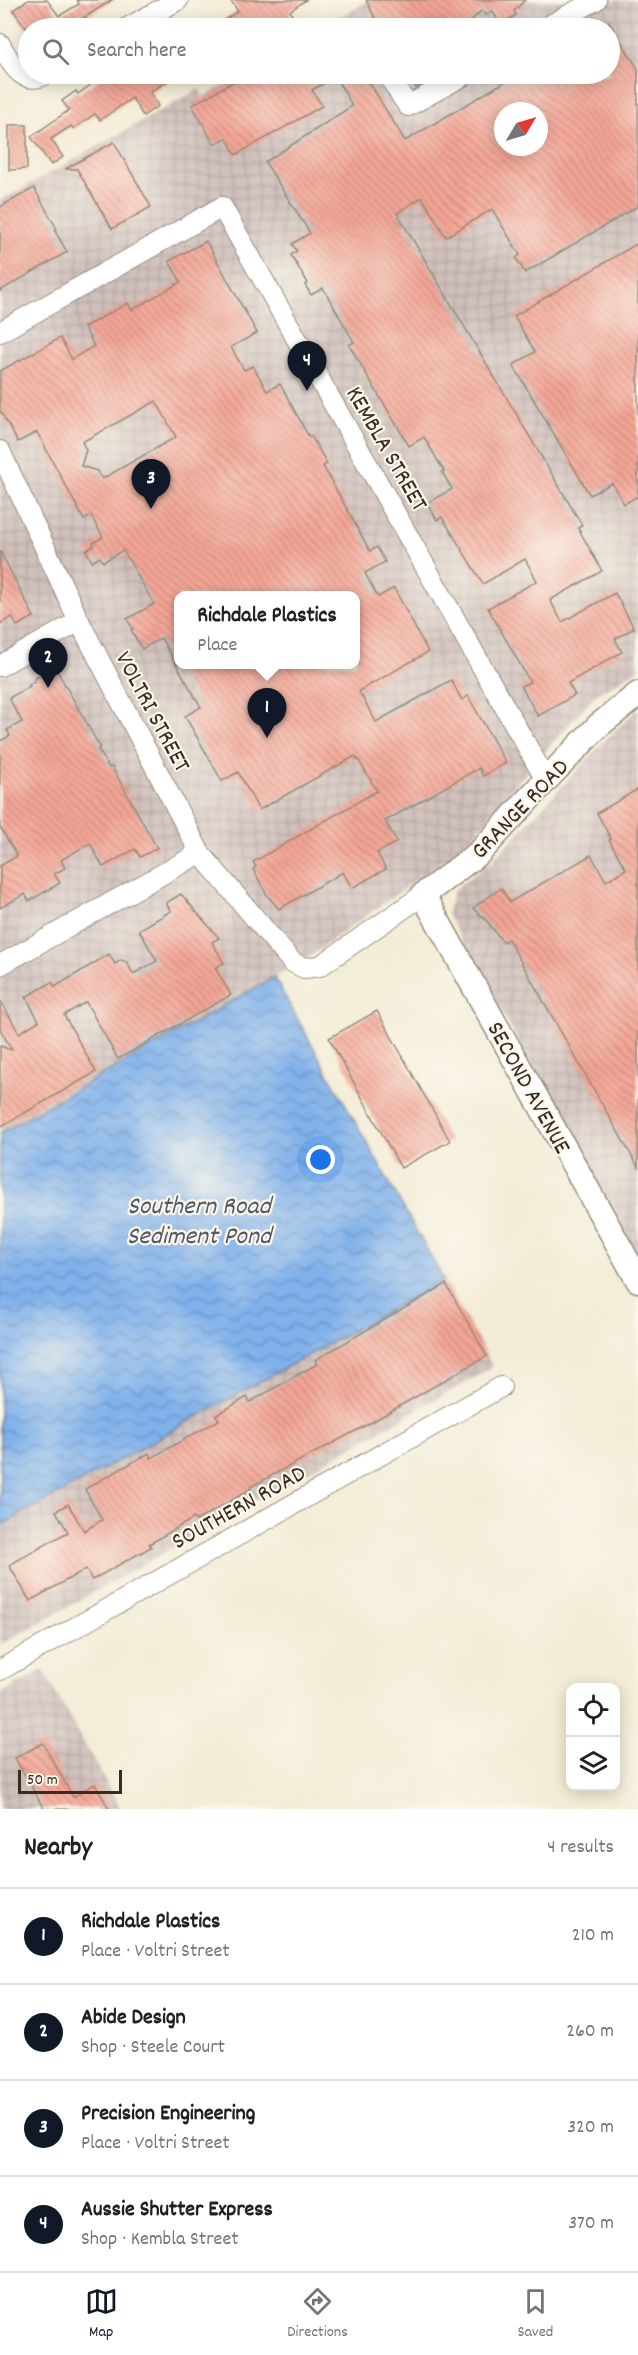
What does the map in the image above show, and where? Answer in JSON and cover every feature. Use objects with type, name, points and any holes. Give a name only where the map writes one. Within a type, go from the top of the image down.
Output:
[{"type":"main road","name":"GRANGE ROAD","points":[[423,895],[480,852],[598,726],[638,694]]},
{"type":"main road","name":"SECOND AVENUE","points":[[423,895],[638,1280]]},
{"type":"street","points":[[145,18],[178,0]]},
{"type":"street","points":[[564,18],[596,0]]},
{"type":"street","points":[[0,44],[12,66],[18,72]]},
{"type":"street","points":[[394,84],[408,106],[448,84]]},
{"type":"street","name":"KEMBLA STREET","points":[[0,332],[222,207],[546,780]]},
{"type":"street","name":"VOLTRI STREET","points":[[0,451],[79,621],[200,853],[292,962],[303,968]]},
{"type":"street","points":[[0,666],[79,621]]},
{"type":"street","points":[[0,965],[200,853]]},
{"type":"street","name":"GRANGE ROAD","points":[[303,968],[320,966],[423,895]]},
{"type":"street","name":"SOUTHERN ROAD","points":[[0,1670],[501,1387]]},
{"type":"shaded area","points":[[370,0],[638,0],[638,670],[596,694],[523,776],[469,842],[309,957],[0,1133],[0,201],[199,89],[204,96],[227,84],[620,84],[620,18],[339,18]]},
{"type":"shaded area","points":[[638,709],[638,1256],[447,914],[454,890],[493,860],[610,735]]},
{"type":"shaded area","points":[[444,1280],[493,1367],[0,1645],[0,1526]]},
{"type":"shaded area","points":[[43,1670],[121,1809],[0,1809],[0,1694]]},
{"type":"water","name":"Southern Road Sediment Pond","points":[[274,977],[444,1280],[0,1526],[0,1133]]},
{"type":"building","points":[[28,0],[47,0],[59,16],[79,4],[77,0],[112,0],[83,18],[19,18],[13,10]]},
{"type":"building","points":[[230,0],[306,0],[290,11],[292,15],[287,18],[227,18],[238,11]]},
{"type":"building","points":[[366,0],[525,0],[514,11],[516,15],[511,18],[496,18],[493,11],[485,15],[482,10],[474,18],[375,18]]},
{"type":"building","points":[[620,40],[638,69],[638,206],[525,273],[516,258],[520,255],[492,209],[446,237],[422,197],[397,213],[582,525],[578,528],[602,571],[550,600],[562,622],[615,593],[634,628],[615,639],[622,652],[568,683],[575,695],[538,716],[521,686],[530,682],[488,608],[537,581],[525,559],[483,584],[442,517],[437,520],[427,503],[452,489],[442,472],[444,471],[424,437],[409,446],[349,345],[354,342],[323,288],[311,295],[305,285],[308,283],[291,255],[297,251],[292,244],[310,233],[265,162],[352,106],[340,84],[370,84],[405,141],[501,84],[620,84]]},
{"type":"building","points":[[92,84],[163,84],[150,92],[158,106],[143,116],[132,98],[100,120],[95,114],[73,129],[71,126],[51,139],[63,157],[51,165],[31,137],[69,110],[62,101],[76,91],[78,94]]},
{"type":"building","points":[[229,84],[323,84],[312,90],[322,106],[236,155],[226,138],[214,144],[192,105]]},
{"type":"building","points":[[9,125],[27,125],[27,169],[9,170]]},
{"type":"building","points":[[114,142],[151,207],[112,229],[77,169],[65,169]]},
{"type":"building","points":[[34,188],[67,252],[0,291],[0,207]]},
{"type":"building","points":[[206,241],[257,333],[231,347],[244,370],[253,366],[267,391],[280,384],[309,437],[311,436],[327,464],[323,466],[370,551],[377,547],[385,562],[365,573],[378,597],[394,588],[428,652],[359,691],[376,722],[451,680],[462,700],[468,696],[506,763],[483,776],[479,768],[385,821],[397,842],[377,853],[386,869],[352,888],[343,872],[279,909],[267,895],[253,869],[256,867],[253,862],[377,791],[355,756],[259,810],[238,772],[222,781],[185,716],[201,707],[179,669],[360,669],[360,591],[174,591],[174,660],[161,638],[142,649],[127,619],[154,604],[123,550],[103,562],[100,557],[92,562],[86,550],[103,537],[91,516],[84,520],[37,432],[18,442],[0,410],[0,371],[60,338],[72,359],[94,346],[84,327],[128,303],[132,310],[181,282],[169,261]],"holes":[[[156,401],[176,437],[102,479],[97,471],[81,466],[86,450],[82,442]]]},
{"type":"building","points":[[638,243],[638,496],[624,504],[612,483],[590,495],[513,365],[535,352],[514,316]]},
{"type":"building","points":[[0,551],[34,617],[17,626],[12,617],[0,624]]},
{"type":"building","points":[[55,667],[100,747],[98,749],[109,768],[112,767],[157,848],[140,857],[135,849],[103,867],[90,843],[61,860],[65,868],[54,874],[60,883],[29,901],[25,894],[0,908],[0,866],[17,856],[0,827],[0,741],[10,736],[7,730],[22,722],[9,698]]},
{"type":"building","points":[[638,789],[638,1167],[508,939],[503,942],[486,920],[473,908],[501,888],[510,902],[591,855],[606,881],[626,869],[597,813]]},
{"type":"building","points":[[181,894],[219,938],[212,942],[224,963],[215,968],[231,995],[118,1059],[86,1002],[64,1015],[96,1072],[0,1127],[0,1046],[12,1050],[0,1029],[0,1000],[19,1033],[39,1021],[26,997],[52,982],[55,987],[109,954],[115,964],[121,960],[127,962],[133,974],[157,961],[139,930],[171,911],[166,903]]},
{"type":"building","points":[[377,1011],[450,1141],[401,1168],[329,1038]]},
{"type":"building","points":[[446,1284],[487,1356],[363,1427],[250,1487],[251,1489],[196,1521],[194,1518],[149,1544],[151,1547],[92,1580],[86,1569],[30,1601],[9,1565],[68,1532],[56,1511],[68,1504],[84,1531],[102,1520],[85,1489],[149,1453],[151,1458],[219,1420],[216,1415],[247,1397],[250,1402],[317,1364],[315,1360]]},
{"type":"building","points":[[43,1743],[73,1797],[95,1784],[109,1809],[44,1809],[15,1758]]},
{"type":"place","name":"Aussie Shutter Express","points":[[307,391]]},
{"type":"place","name":"Precision Engineering","points":[[151,509]]},
{"type":"place","name":"Abide Design","points":[[48,688]]},
{"type":"place","name":"Richdale Plastics","points":[[267,738]]}]
